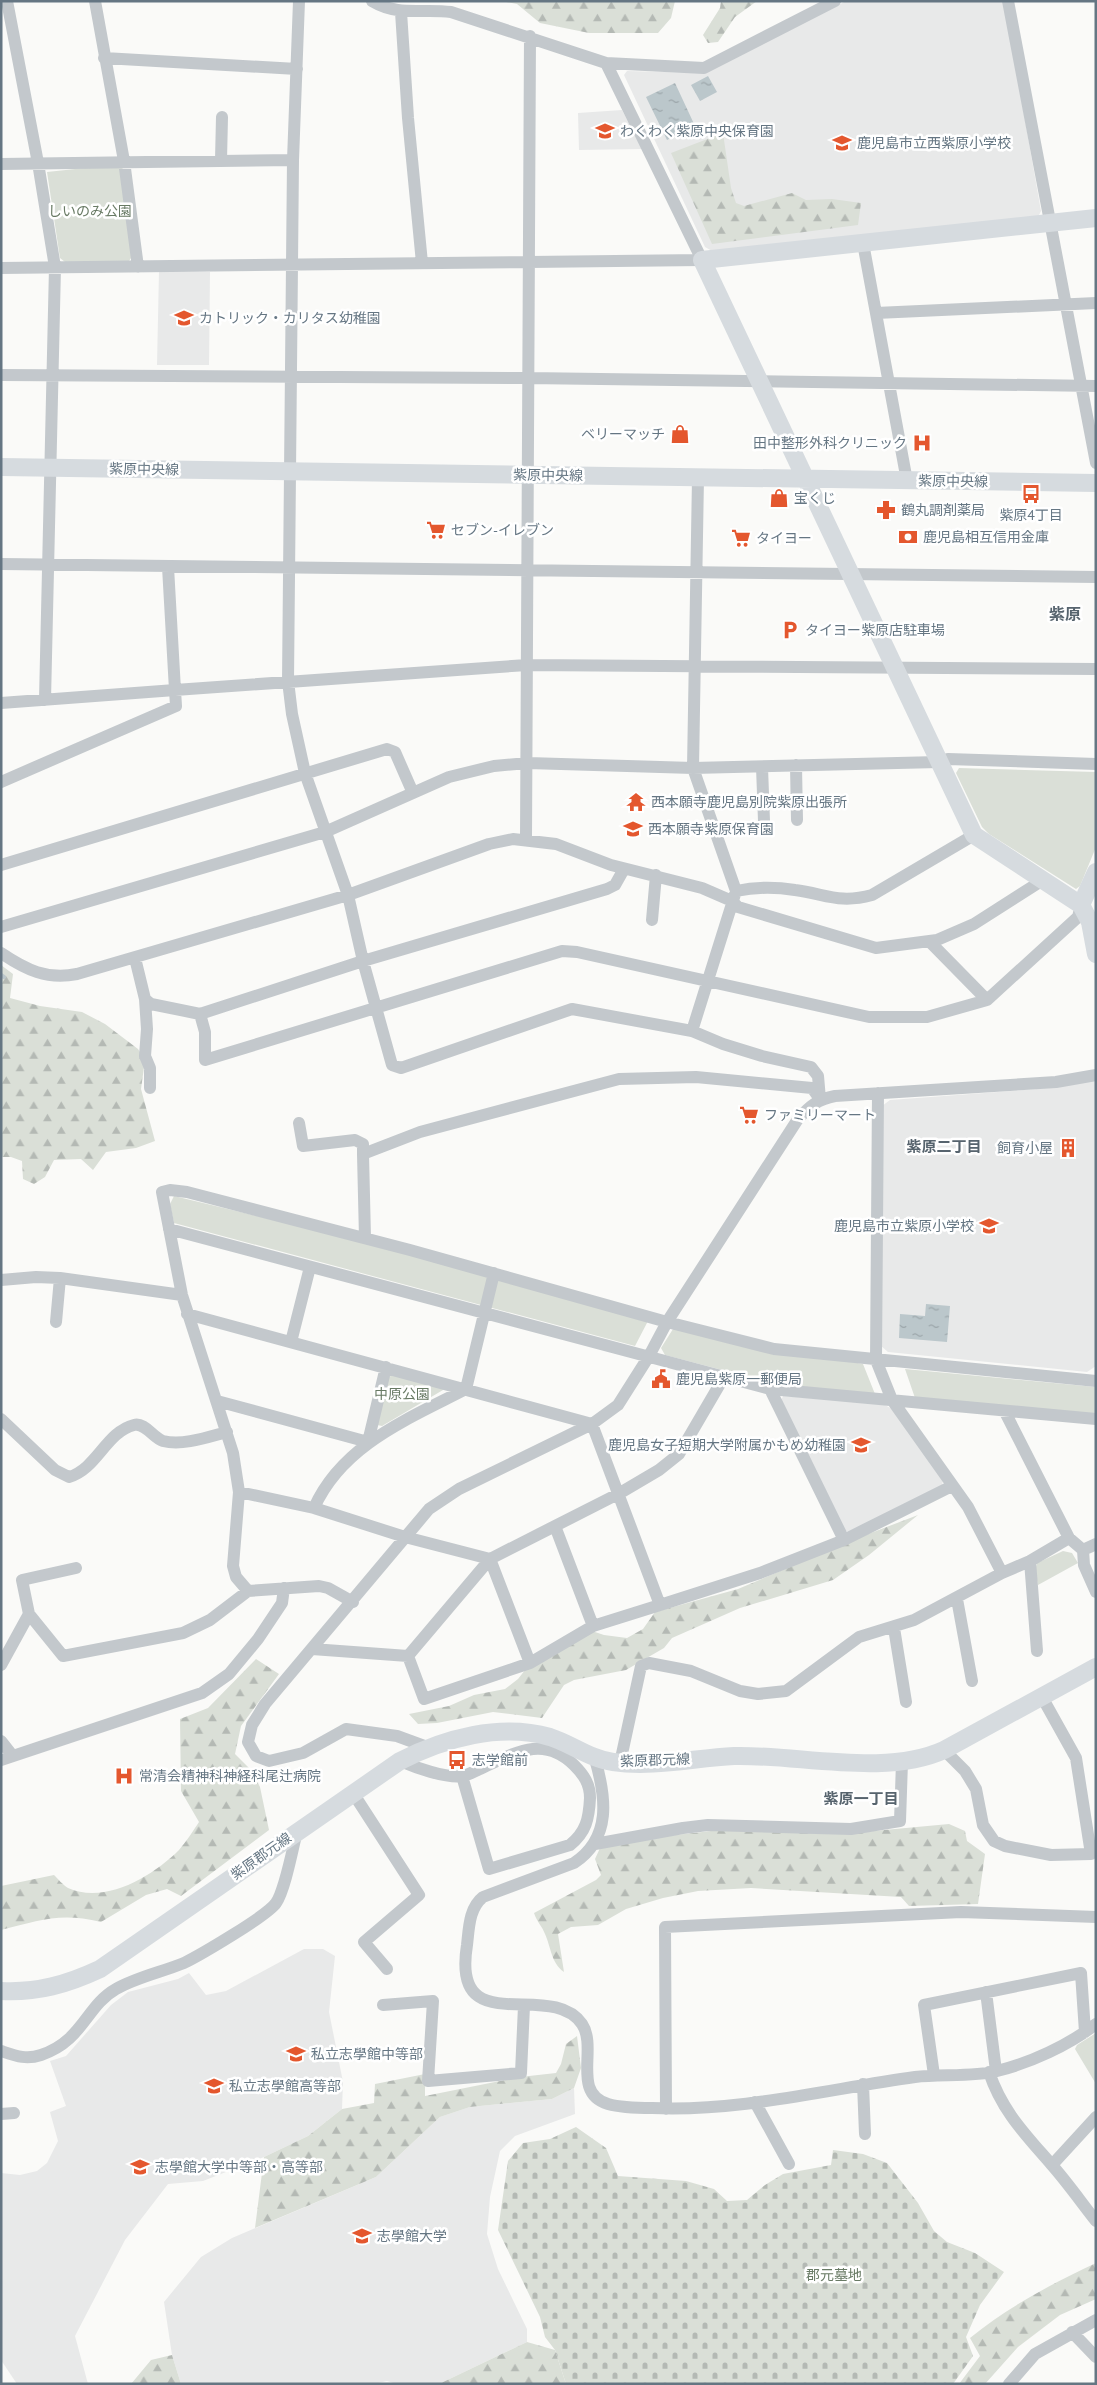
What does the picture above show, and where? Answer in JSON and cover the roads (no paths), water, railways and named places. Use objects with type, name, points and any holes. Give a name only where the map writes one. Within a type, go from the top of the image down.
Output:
[{"type":"street","points":[[7,1],[38,163],[55,267],[45,700]]},
{"type":"street","points":[[95,1],[124,161],[138,267]]},
{"type":"street","points":[[298,1],[293,160],[288,681],[292,714],[306,773],[348,895],[363,961],[392,1065],[401,1068],[572,1009],[692,1031],[723,1044],[762,1056],[812,1067],[818,1076],[820,1099]]},
{"type":"street","points":[[372,1],[382,7],[401,12],[430,9],[451,12],[530,36],[606,63],[704,68],[834,1]]},
{"type":"street","points":[[418,1],[430,9]]},
{"type":"street","points":[[1008,1],[1096,463]]},
{"type":"street","points":[[401,12],[422,263]]},
{"type":"street","points":[[526,839],[528,763],[530,36]]},
{"type":"street","points":[[104,58],[297,69]]},
{"type":"street","points":[[606,63],[702,260],[974,835],[1081,905],[1090,922],[1096,954]]},
{"type":"street","points":[[222,117],[222,160]]},
{"type":"street","points":[[1,164],[293,160]]},
{"type":"street","points":[[1,268],[702,260],[1096,218]]},
{"type":"street","points":[[863,243],[907,480]]},
{"type":"street","points":[[876,312],[1096,303]]},
{"type":"street","points":[[1,375],[528,378],[1096,386]]},
{"type":"street","name":"紫原中央線","points":[[1,467],[1096,483]]},
{"type":"street","points":[[698,478],[693,768],[738,907],[876,948],[929,941],[974,924],[1043,880]]},
{"type":"street","points":[[1,564],[1096,577]]},
{"type":"street","points":[[1,782],[176,706],[168,567]]},
{"type":"street","points":[[1,703],[527,665],[1096,669]]},
{"type":"street","points":[[1,865],[387,748],[395,752],[413,793]]},
{"type":"street","points":[[1,927],[208,868],[325,832],[449,777],[494,766],[528,763],[693,768],[762,767],[939,762],[948,759],[1096,764]]},
{"type":"street","points":[[796,765],[797,820]]},
{"type":"street","points":[[762,767],[764,822]]},
{"type":"street","points":[[692,1031],[734,896],[748,888],[795,890],[834,899],[854,900],[872,895],[974,835]]},
{"type":"street","points":[[1,953],[26,968],[58,978],[135,958],[348,895],[489,844],[513,839],[526,839],[556,844],[624,868],[734,896]]},
{"type":"street","points":[[145,999],[151,1004],[200,1014],[363,961],[607,890],[615,885],[624,868]]},
{"type":"street","points":[[200,1014],[205,1032],[205,1060],[562,951],[577,952],[869,1017],[927,1017],[987,1000],[1078,917],[1081,905],[1096,872]]},
{"type":"street","points":[[652,920],[656,875]]},
{"type":"street","points":[[929,941],[987,1000]]},
{"type":"street","points":[[135,958],[145,999],[147,1029],[145,1056],[150,1068],[150,1088]]},
{"type":"street","points":[[427,1747],[397,1736],[346,1730],[304,1752],[269,1761],[256,1756],[248,1742],[252,1725],[265,1704],[429,1510],[459,1489],[592,1424],[618,1405],[649,1356],[667,1322],[798,1119],[820,1099],[878,1093],[1056,1082],[1096,1075]]},
{"type":"street","points":[[363,1154],[420,1132],[619,1079],[696,1077],[812,1088],[820,1099]]},
{"type":"street","points":[[878,1093],[876,1360],[892,1400],[968,1507],[1002,1573]]},
{"type":"street","points":[[299,1123],[303,1146],[355,1140],[363,1144],[365,1238]]},
{"type":"street","points":[[248,1591],[236,1577],[233,1566],[239,1492],[227,1432],[182,1295],[162,1192],[170,1190],[187,1192],[365,1238],[667,1322],[774,1349],[1096,1381]]},
{"type":"street","points":[[169,1229],[770,1389],[1096,1419]]},
{"type":"street","points":[[291,1342],[310,1267]]},
{"type":"street","points":[[314,1508],[326,1483],[368,1442],[466,1389],[494,1273]]},
{"type":"street","points":[[1,1280],[36,1277],[60,1278],[182,1295]]},
{"type":"street","points":[[56,1322],[60,1278]]},
{"type":"street","points":[[187,1314],[592,1424]]},
{"type":"street","points":[[368,1442],[386,1367]]},
{"type":"street","points":[[408,1656],[490,1558],[620,1493],[659,1470],[679,1454],[724,1377]]},
{"type":"street","points":[[770,1389],[844,1540]]},
{"type":"street","points":[[217,1401],[368,1442]]},
{"type":"street","points":[[1005,1412],[1069,1538],[1083,1550],[1084,1565],[1096,1592]]},
{"type":"street","points":[[1,1419],[55,1470],[69,1477],[84,1470],[120,1432],[135,1424],[143,1425],[162,1440],[177,1442],[227,1432]]},
{"type":"street","points":[[592,1424],[620,1493],[660,1605]]},
{"type":"street","points":[[408,1656],[424,1699],[530,1663],[593,1626],[760,1573],[844,1540],[952,1486]]},
{"type":"street","points":[[239,1492],[314,1508],[405,1537],[490,1558]]},
{"type":"street","points":[[555,1526],[593,1626]]},
{"type":"street","points":[[620,1763],[641,1666],[649,1663],[691,1671],[740,1690],[758,1694],[786,1692],[859,1637],[894,1628],[957,1599],[1002,1573],[1030,1561],[1069,1538]]},
{"type":"street","points":[[1083,1550],[1096,1544]]},
{"type":"street","points":[[490,1558],[530,1663]]},
{"type":"street","points":[[1030,1561],[1037,1651]]},
{"type":"street","points":[[76,1568],[22,1580],[29,1614],[63,1656],[183,1633],[210,1620],[248,1591],[320,1586],[328,1588],[352,1602]]},
{"type":"street","points":[[1,1741],[7,1758],[202,1693],[229,1674],[258,1639],[282,1603],[284,1588]]},
{"type":"street","points":[[957,1599],[972,1681]]},
{"type":"street","points":[[1,1665],[29,1614]]},
{"type":"street","points":[[894,1628],[906,1702]]},
{"type":"street","points":[[312,1649],[408,1656]]},
{"type":"street","name":"紫原郡元線","points":[[1,1992],[40,1990],[67,1984],[100,1969],[297,1830],[400,1761],[427,1747],[474,1735],[520,1732],[551,1737],[595,1758],[620,1763],[735,1756],[902,1762],[930,1756],[944,1750],[1096,1667]]},
{"type":"street","points":[[944,1750],[965,1771],[976,1789],[983,1825],[994,1842],[1051,1855],[1091,1854],[1076,1758],[1042,1697]]},
{"type":"street","points":[[400,1761],[421,1770],[462,1776],[528,1748],[549,1749],[569,1760],[584,1775],[590,1791],[586,1827],[580,1837],[570,1845],[489,1869],[462,1776]]},
{"type":"street","points":[[595,1758],[604,1799],[602,1824],[595,1844],[586,1855],[574,1863],[484,1897],[476,1902],[472,1913],[464,1964],[465,1978],[472,1992],[494,2004],[559,2008],[571,2014],[584,2026],[587,2046],[587,2081],[596,2098],[606,2104],[621,2107],[666,2109],[706,2108],[934,2074],[993,2072],[1043,2054],[1085,2032],[1096,2024]]},
{"type":"street","points":[[595,1844],[708,1825],[851,1829],[900,1821],[902,1762]]},
{"type":"street","points":[[353,1792],[420,1895],[364,1942],[387,1968]]},
{"type":"street","points":[[1,2050],[22,2059],[41,2055],[66,2043],[82,2027],[103,1999],[116,1989],[185,1962],[259,1918],[276,1903],[291,1860],[297,1830]]},
{"type":"street","points":[[666,2109],[665,1927],[961,1912],[1096,1917]]},
{"type":"street","points":[[934,2074],[924,2005],[1080,1973],[1085,2032]]},
{"type":"street","points":[[986,1992],[994,2085],[1017,2127],[1052,2165],[1096,2221]]},
{"type":"street","points":[[383,2005],[433,2001],[428,2081],[521,2073],[524,2006]]},
{"type":"street","points":[[863,2084],[865,2134]]},
{"type":"street","points":[[754,2102],[789,2164]]},
{"type":"street","points":[[1052,2165],[1096,2117]]},
{"type":"street","points":[[1009,2384],[1035,2354],[1096,2320]]},
{"type":"street","points":[[1072,2332],[1096,2358]]},
{"type":"water","points":[[708,76],[717,92],[700,101],[691,85]]},
{"type":"water","points":[[675,83],[695,126],[667,140],[646,97]]},
{"type":"water","points":[[926,1304],[950,1306],[947,1342],[899,1338],[900,1314],[925,1316]]},
{"type":"place","name":"わくわく紫原中央保育園","points":[[605,131]]},
{"type":"place","name":"鹿児島市立西紫原小学校","points":[[842,143]]},
{"type":"place","name":"カトリック・カリタス幼稚園","points":[[184,318]]},
{"type":"place","name":"ベリーマッチ","points":[[680,434]]},
{"type":"place","name":"田中整形外科クリニック","points":[[922,443]]},
{"type":"place","name":"紫原4丁目","points":[[1031,494]]},
{"type":"place","name":"宝くじ","points":[[779,498]]},
{"type":"place","name":"鶴丸調剤薬局","points":[[886,510]]},
{"type":"place","name":"セブン-イレブン","points":[[436,530]]},
{"type":"place","name":"鹿児島相互信用金庫","points":[[908,537]]},
{"type":"place","name":"タイヨー","points":[[741,538]]},
{"type":"place","name":"タイヨー紫原店駐車場","points":[[790,630]]},
{"type":"place","name":"西本願寺鹿児島別院紫原出張所","points":[[636,802]]},
{"type":"place","name":"西本願寺紫原保育園","points":[[633,829]]},
{"type":"place","name":"ファミリーマート","points":[[749,1115]]},
{"type":"place","name":"飼育小屋","points":[[1068,1148]]},
{"type":"place","name":"鹿児島市立紫原小学校","points":[[989,1226]]},
{"type":"place","name":"鹿児島紫原一郵便局","points":[[661,1379]]},
{"type":"place","name":"鹿児島女子短期大学附属かもめ幼稚園","points":[[861,1445]]},
{"type":"place","name":"志学館前","points":[[457,1760]]},
{"type":"place","name":"常清会精神科神経科尾辻病院","points":[[124,1776]]},
{"type":"place","name":"私立志學館中等部","points":[[296,2054]]},
{"type":"place","name":"私立志學館高等部","points":[[214,2086]]},
{"type":"place","name":"志學館大学中等部・高等部","points":[[140,2167]]},
{"type":"place","name":"志學館大学","points":[[362,2236]]},
{"type":"district","name":"紫原","points":[[1065,614]]},
{"type":"district","name":"紫原二丁目","points":[[944,1146]]},
{"type":"district","name":"紫原一丁目","points":[[861,1798]]},
{"type":"park label","name":"しいのみ公園","points":[[90,211]]},
{"type":"park label","name":"中原公園","points":[[402,1394]]},
{"type":"park label","name":"郡元墓地","points":[[834,2275]]}]
